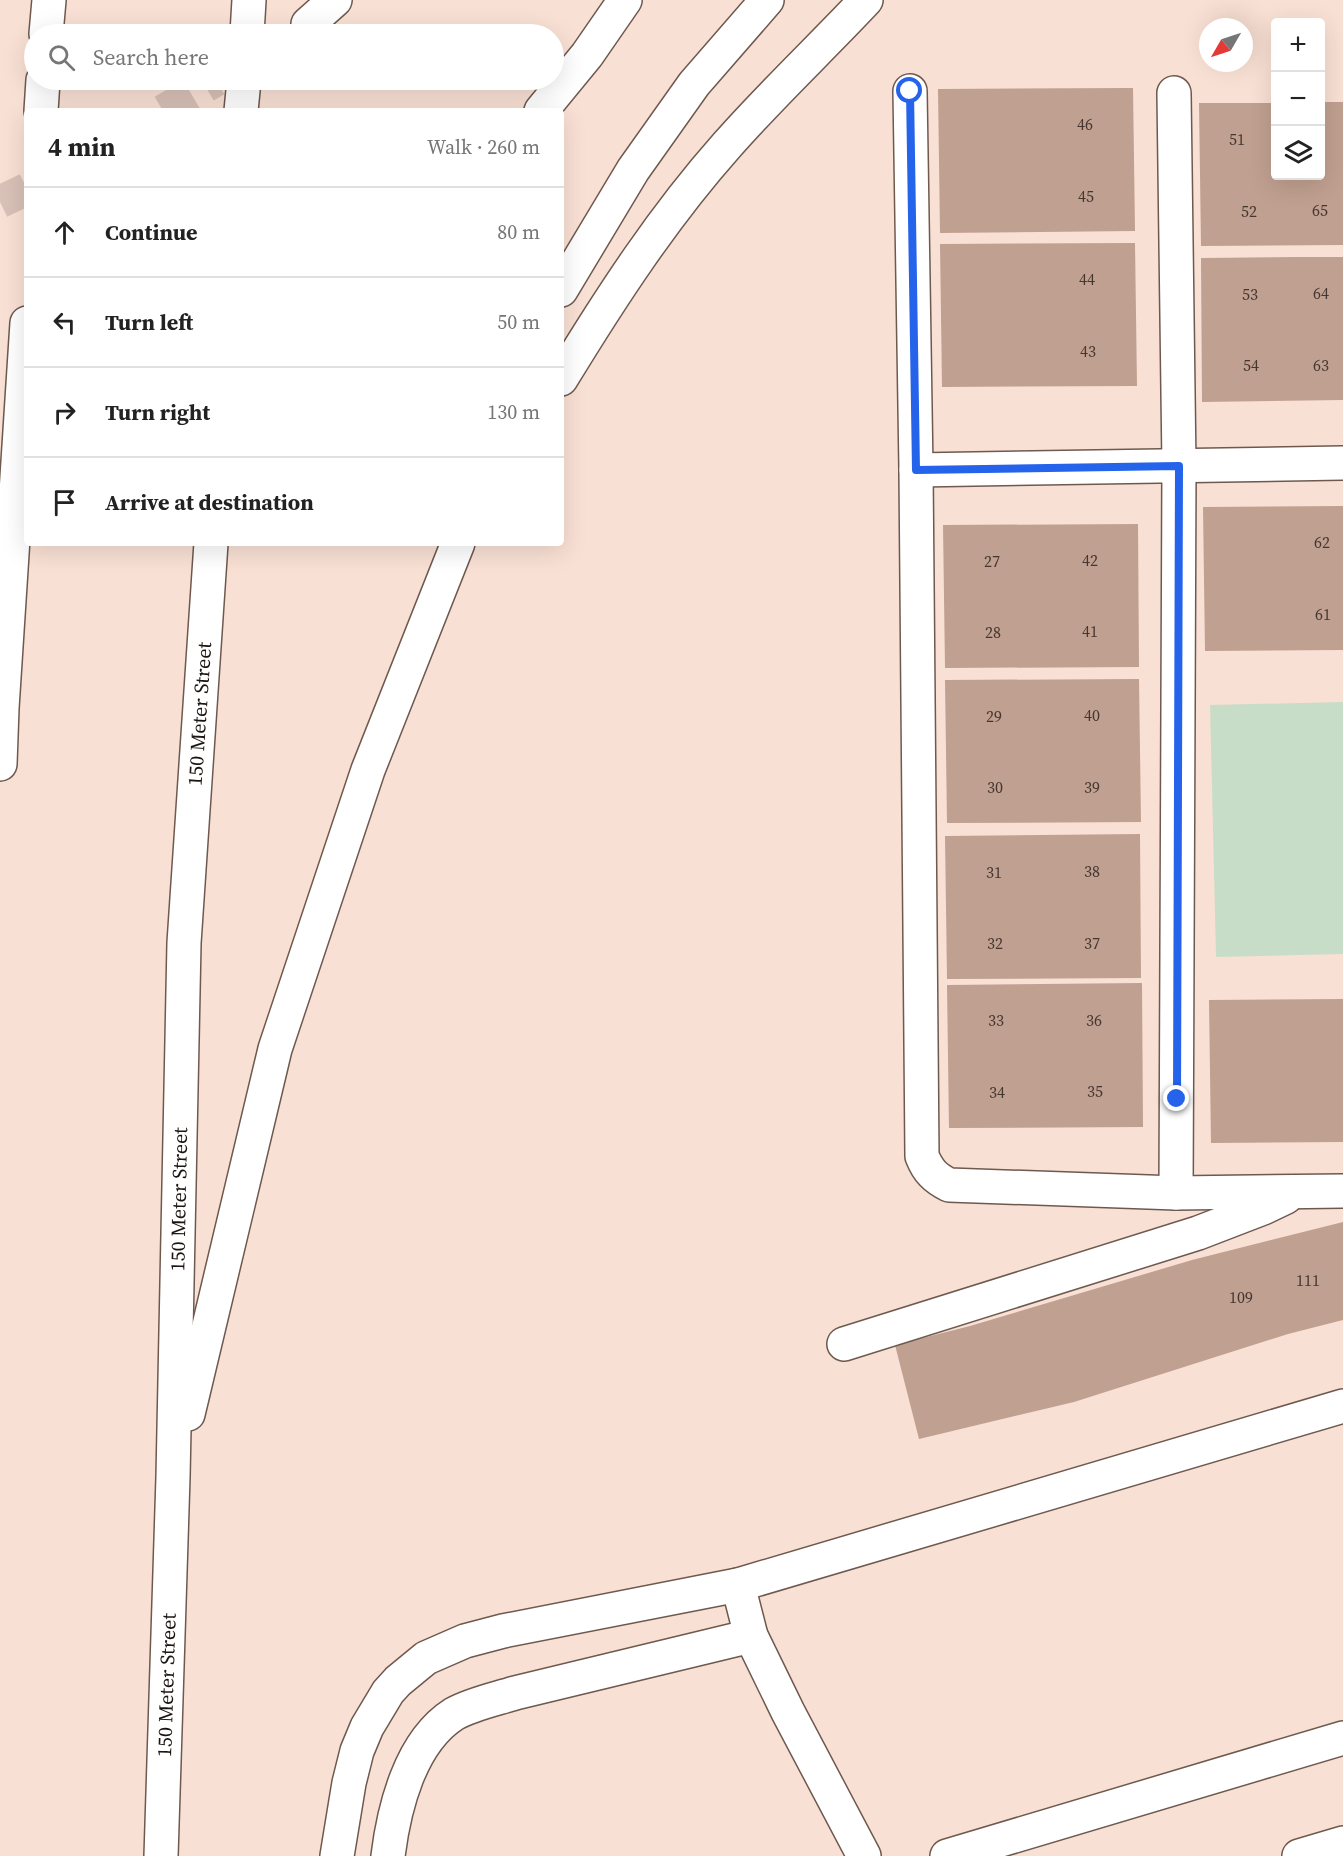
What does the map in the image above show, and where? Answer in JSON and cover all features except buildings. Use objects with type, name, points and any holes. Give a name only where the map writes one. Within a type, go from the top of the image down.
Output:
[{"type":"main road","points":[[47,24],[49,0]]},
{"type":"main road","points":[[248,24],[249,0]]},
{"type":"main road","points":[[308,24],[335,0]]},
{"type":"main road","points":[[564,82],[625,0]]},
{"type":"main road","points":[[564,285],[633,170],[694,84],[767,0]]},
{"type":"main road","points":[[564,374],[658,230],[727,145],[866,0]]},
{"type":"main road","points":[[41,108],[42,90]]},
{"type":"main road","points":[[242,108],[243,90]]},
{"type":"main road","points":[[543,108],[558,90]]},
{"type":"main road","points":[[910,91],[922,1156],[932,1174],[949,1185],[1176,1193],[1334,1191]]},
{"type":"main road","points":[[1174,93],[1179,466],[1176,1193]]},
{"type":"main road","points":[[0,764],[1,696],[24,366]]},
{"type":"main road","points":[[916,470],[1343,464]]},
{"type":"main road","name":"150 Meter Street","points":[[161,1856],[173,1477],[184,943],[211,546]]},
{"type":"main road","points":[[173,1477],[275,1049],[368,770],[457,546]]},
{"type":"main road","points":[[844,1344],[1198,1233],[1263,1208],[1294,1192],[1334,1191]]},
{"type":"main road","points":[[337,1856],[349,1783],[357,1751],[367,1727],[380,1703],[393,1686],[426,1658],[465,1641],[503,1631],[738,1585],[1343,1406]]},
{"type":"main road","points":[[738,1585],[751,1636],[788,1712],[864,1856]]},
{"type":"main road","points":[[388,1856],[391,1828],[399,1796],[409,1772],[430,1737],[455,1714],[487,1701],[751,1636]]},
{"type":"main road","points":[[947,1856],[1343,1738]]},
{"type":"main road","points":[[1299,1856],[1343,1843]]},
{"type":"green space","points":[[1343,702],[1343,954],[1216,957],[1210,705]]},
{"type":"tunnel","points":[[168,108],[199,90]]},
{"type":"tunnel","points":[[0,202],[24,190]]},
{"type":"route","points":[[910,91],[916,470],[1179,466],[1177,1099]]}]
